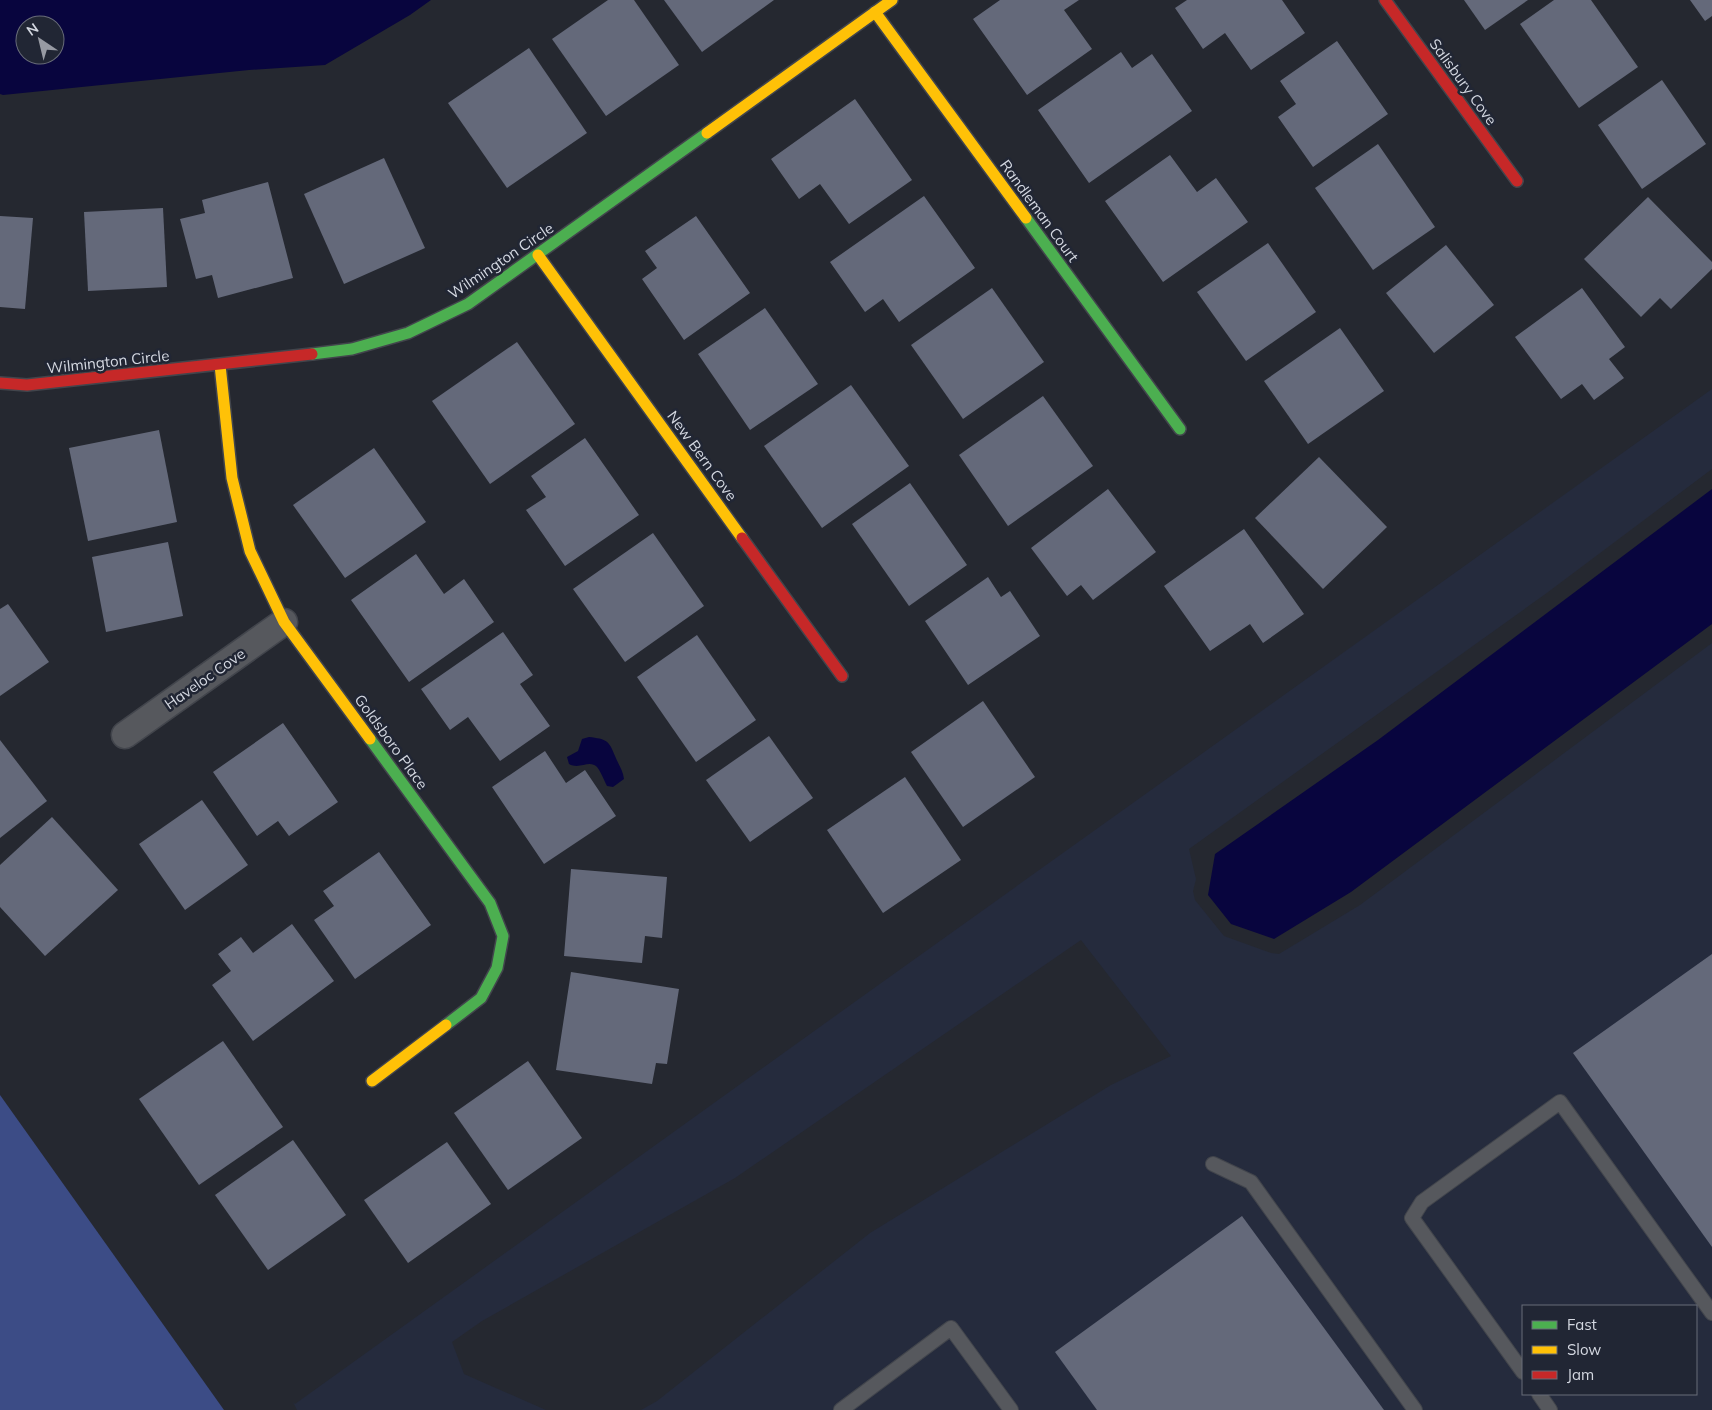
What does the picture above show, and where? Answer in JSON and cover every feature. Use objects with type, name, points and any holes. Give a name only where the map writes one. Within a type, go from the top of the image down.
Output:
[{"type":"street","name":"Wilmington Circle","points":[[0,383],[26,385],[220,365],[352,349],[408,334],[468,304],[892,0]]},
{"type":"street","name":"Salisbury Cove","points":[[1385,0],[1517,181]]},
{"type":"street","name":"Randleman Court","points":[[875,12],[1180,428]]},
{"type":"street","name":"New Bern Cove","points":[[538,255],[842,676]]},
{"type":"street","name":"Goldsboro Place","points":[[220,365],[232,478],[250,551],[284,622],[490,903],[503,936],[497,968],[481,998],[372,1081]]},
{"type":"street","name":"Haveloc Cove","points":[[125,735],[284,622]]},
{"type":"lane","points":[[1522,1371],[1412,1218],[1422,1202],[1560,1102],[1712,1313]]},
{"type":"lane","points":[[1213,1164],[1250,1182],[1415,1410]]},
{"type":"lane","points":[[841,1410],[951,1328],[1011,1410]]},
{"type":"lane","points":[[1540,1395],[1550,1410]]},
{"type":"shaded area","points":[[0,0],[431,0],[410,15],[325,65],[249,70],[0,94]]},
{"type":"shaded area","points":[[1712,389],[1712,469],[1544,595],[1189,849],[1196,879],[1193,891],[1195,900],[1224,936],[1271,953],[1279,954],[1360,905],[1712,643],[1712,1410],[641,1410],[657,1401],[870,1233],[1111,1085],[1171,1056],[1081,940],[735,1178],[482,1321],[452,1342],[464,1374],[546,1410],[297,1410],[293,1402],[295,1404]]},
{"type":"shaded area","points":[[1712,489],[1712,624],[1351,892],[1274,939],[1231,924],[1208,895],[1215,854],[1378,740]]},
{"type":"shaded area","points":[[589,737],[606,741],[613,751],[624,779],[613,787],[607,786],[600,771],[594,765],[573,766],[569,764],[567,757],[578,751],[582,739]]},
{"type":"shaded area","points":[[0,1095],[224,1410],[0,1410]]},
{"type":"building","points":[[608,0],[634,0],[679,65],[606,116],[552,39]]},
{"type":"building","points":[[664,0],[774,0],[702,52]]},
{"type":"building","points":[[1000,0],[1079,0],[1064,10],[1092,49],[1027,95],[973,19]]},
{"type":"building","points":[[1187,0],[1282,0],[1305,33],[1251,70],[1225,33],[1203,49],[1175,8]]},
{"type":"building","points":[[1464,0],[1528,0],[1485,30]]},
{"type":"building","points":[[1554,0],[1591,0],[1638,67],[1579,108],[1520,24]]},
{"type":"building","points":[[1690,0],[1712,0],[1712,16],[1705,21]]},
{"type":"building","points":[[1337,41],[1388,114],[1313,167],[1278,117],[1296,104],[1280,81]]},
{"type":"building","points":[[529,48],[587,133],[507,188],[448,103]]},
{"type":"building","points":[[1121,52],[1132,68],[1152,54],[1192,111],[1089,183],[1038,110]]},
{"type":"building","points":[[1662,80],[1706,144],[1642,189],[1598,125]]},
{"type":"building","points":[[855,99],[912,180],[849,224],[820,184],[799,199],[771,159]]},
{"type":"building","points":[[1378,144],[1435,227],[1373,270],[1315,188]]},
{"type":"building","points":[[1170,155],[1197,192],[1216,178],[1248,222],[1163,282],[1105,201]]},
{"type":"building","points":[[384,158],[425,248],[344,284],[304,194]]},
{"type":"building","points":[[268,182],[293,278],[218,298],[212,275],[196,279],[180,219],[205,213],[202,200]]},
{"type":"building","points":[[924,196],[975,268],[899,322],[883,299],[865,312],[830,262]]},
{"type":"building","points":[[1648,197],[1712,262],[1712,269],[1671,309],[1660,298],[1641,317],[1584,259]]},
{"type":"building","points":[[163,208],[167,287],[88,291],[84,212]]},
{"type":"building","points":[[0,216],[33,218],[25,309],[0,307]]},
{"type":"building","points":[[696,216],[750,293],[684,340],[642,279],[657,268],[645,251]]},
{"type":"building","points":[[1268,243],[1316,312],[1246,361],[1197,292]]},
{"type":"building","points":[[1446,245],[1494,305],[1434,353],[1386,293]]},
{"type":"building","points":[[992,288],[1044,362],[963,419],[911,345]]},
{"type":"building","points":[[1582,288],[1625,347],[1609,359],[1624,378],[1594,400],[1582,384],[1561,399],[1515,337]]},
{"type":"building","points":[[765,308],[818,384],[750,430],[698,354]]},
{"type":"building","points":[[1340,328],[1384,391],[1308,444],[1264,381]]},
{"type":"building","points":[[517,342],[575,424],[490,484],[432,401]]},
{"type":"building","points":[[851,385],[909,466],[822,528],[764,446]]},
{"type":"building","points":[[1043,396],[1093,466],[1008,526],[959,455]]},
{"type":"building","points":[[159,430],[177,522],[88,541],[69,448]]},
{"type":"building","points":[[585,438],[639,515],[565,566],[526,510],[546,497],[531,476]]},
{"type":"building","points":[[374,448],[426,522],[345,578],[293,505]]},
{"type":"building","points":[[1319,457],[1387,527],[1323,589],[1255,518]]},
{"type":"building","points":[[910,483],[967,565],[909,606],[852,524]]},
{"type":"building","points":[[1108,489],[1156,552],[1093,600],[1081,585],[1067,596],[1031,548]]},
{"type":"building","points":[[1244,529],[1304,614],[1263,643],[1250,624],[1210,651],[1164,586]]},
{"type":"building","points":[[653,533],[704,606],[625,662],[573,589]]},
{"type":"building","points":[[168,542],[183,616],[106,632],[92,557]]},
{"type":"building","points":[[416,554],[444,594],[464,579],[494,622],[409,682],[351,600]]},
{"type":"building","points":[[988,577],[1001,597],[1010,591],[1040,636],[968,685],[925,621]]},
{"type":"building","points":[[8,604],[49,662],[0,696],[0,609]]},
{"type":"building","points":[[503,632],[533,675],[520,684],[550,726],[500,761],[468,717],[450,730],[421,689]]},
{"type":"building","points":[[697,635],[756,720],[696,762],[637,677]]},
{"type":"building","points":[[983,701],[1035,777],[963,827],[911,752]]},
{"type":"building","points":[[283,723],[338,802],[289,836],[278,821],[257,836],[213,772]]},
{"type":"building","points":[[769,736],[813,798],[750,842],[706,780]]},
{"type":"building","points":[[0,740],[47,801],[0,838]]},
{"type":"building","points":[[545,751],[566,783],[585,770],[616,816],[544,864],[492,787]]},
{"type":"building","points":[[905,777],[961,860],[883,913],[827,830]]},
{"type":"building","points":[[202,800],[248,865],[185,910],[139,844]]},
{"type":"building","points":[[52,817],[118,890],[45,956],[0,907],[0,865]]},
{"type":"building","points":[[379,852],[431,925],[355,979],[314,920],[334,906],[323,891]]},
{"type":"building","points":[[571,869],[667,877],[662,938],[645,936],[642,963],[564,956]]},
{"type":"building","points":[[292,924],[334,981],[253,1041],[212,985],[231,971],[218,954],[241,937],[253,953]]},
{"type":"building","points":[[1712,954],[1712,1247],[1573,1053]]},
{"type":"building","points":[[571,972],[679,989],[667,1064],[656,1063],[652,1084],[556,1070]]},
{"type":"building","points":[[223,1041],[283,1127],[199,1185],[139,1099]]},
{"type":"building","points":[[528,1061],[582,1138],[508,1190],[454,1113]]},
{"type":"building","points":[[293,1140],[346,1215],[268,1270],[215,1195]]},
{"type":"building","points":[[447,1142],[491,1204],[408,1263],[364,1200]]},
{"type":"building","points":[[1242,1216],[1384,1410],[1097,1410],[1055,1352]]},
{"type":"traffic: fast","points":[[312,354],[352,349],[408,333],[468,304],[707,133]]},
{"type":"traffic: fast","points":[[1026,218],[1180,429]]},
{"type":"traffic: fast","points":[[370,739],[490,903],[503,936],[497,968],[481,998],[446,1025]]},
{"type":"traffic: slow","points":[[707,133],[892,0]]},
{"type":"traffic: slow","points":[[875,12],[1026,218]]},
{"type":"traffic: slow","points":[[538,255],[742,538]]},
{"type":"traffic: slow","points":[[220,365],[232,478],[250,551],[284,622],[370,739]]},
{"type":"traffic: slow","points":[[372,1081],[446,1025]]},
{"type":"traffic: jam","points":[[1385,0],[1517,181]]},
{"type":"traffic: jam","points":[[0,383],[27,385],[312,354]]},
{"type":"traffic: jam","points":[[742,538],[842,676]]}]
